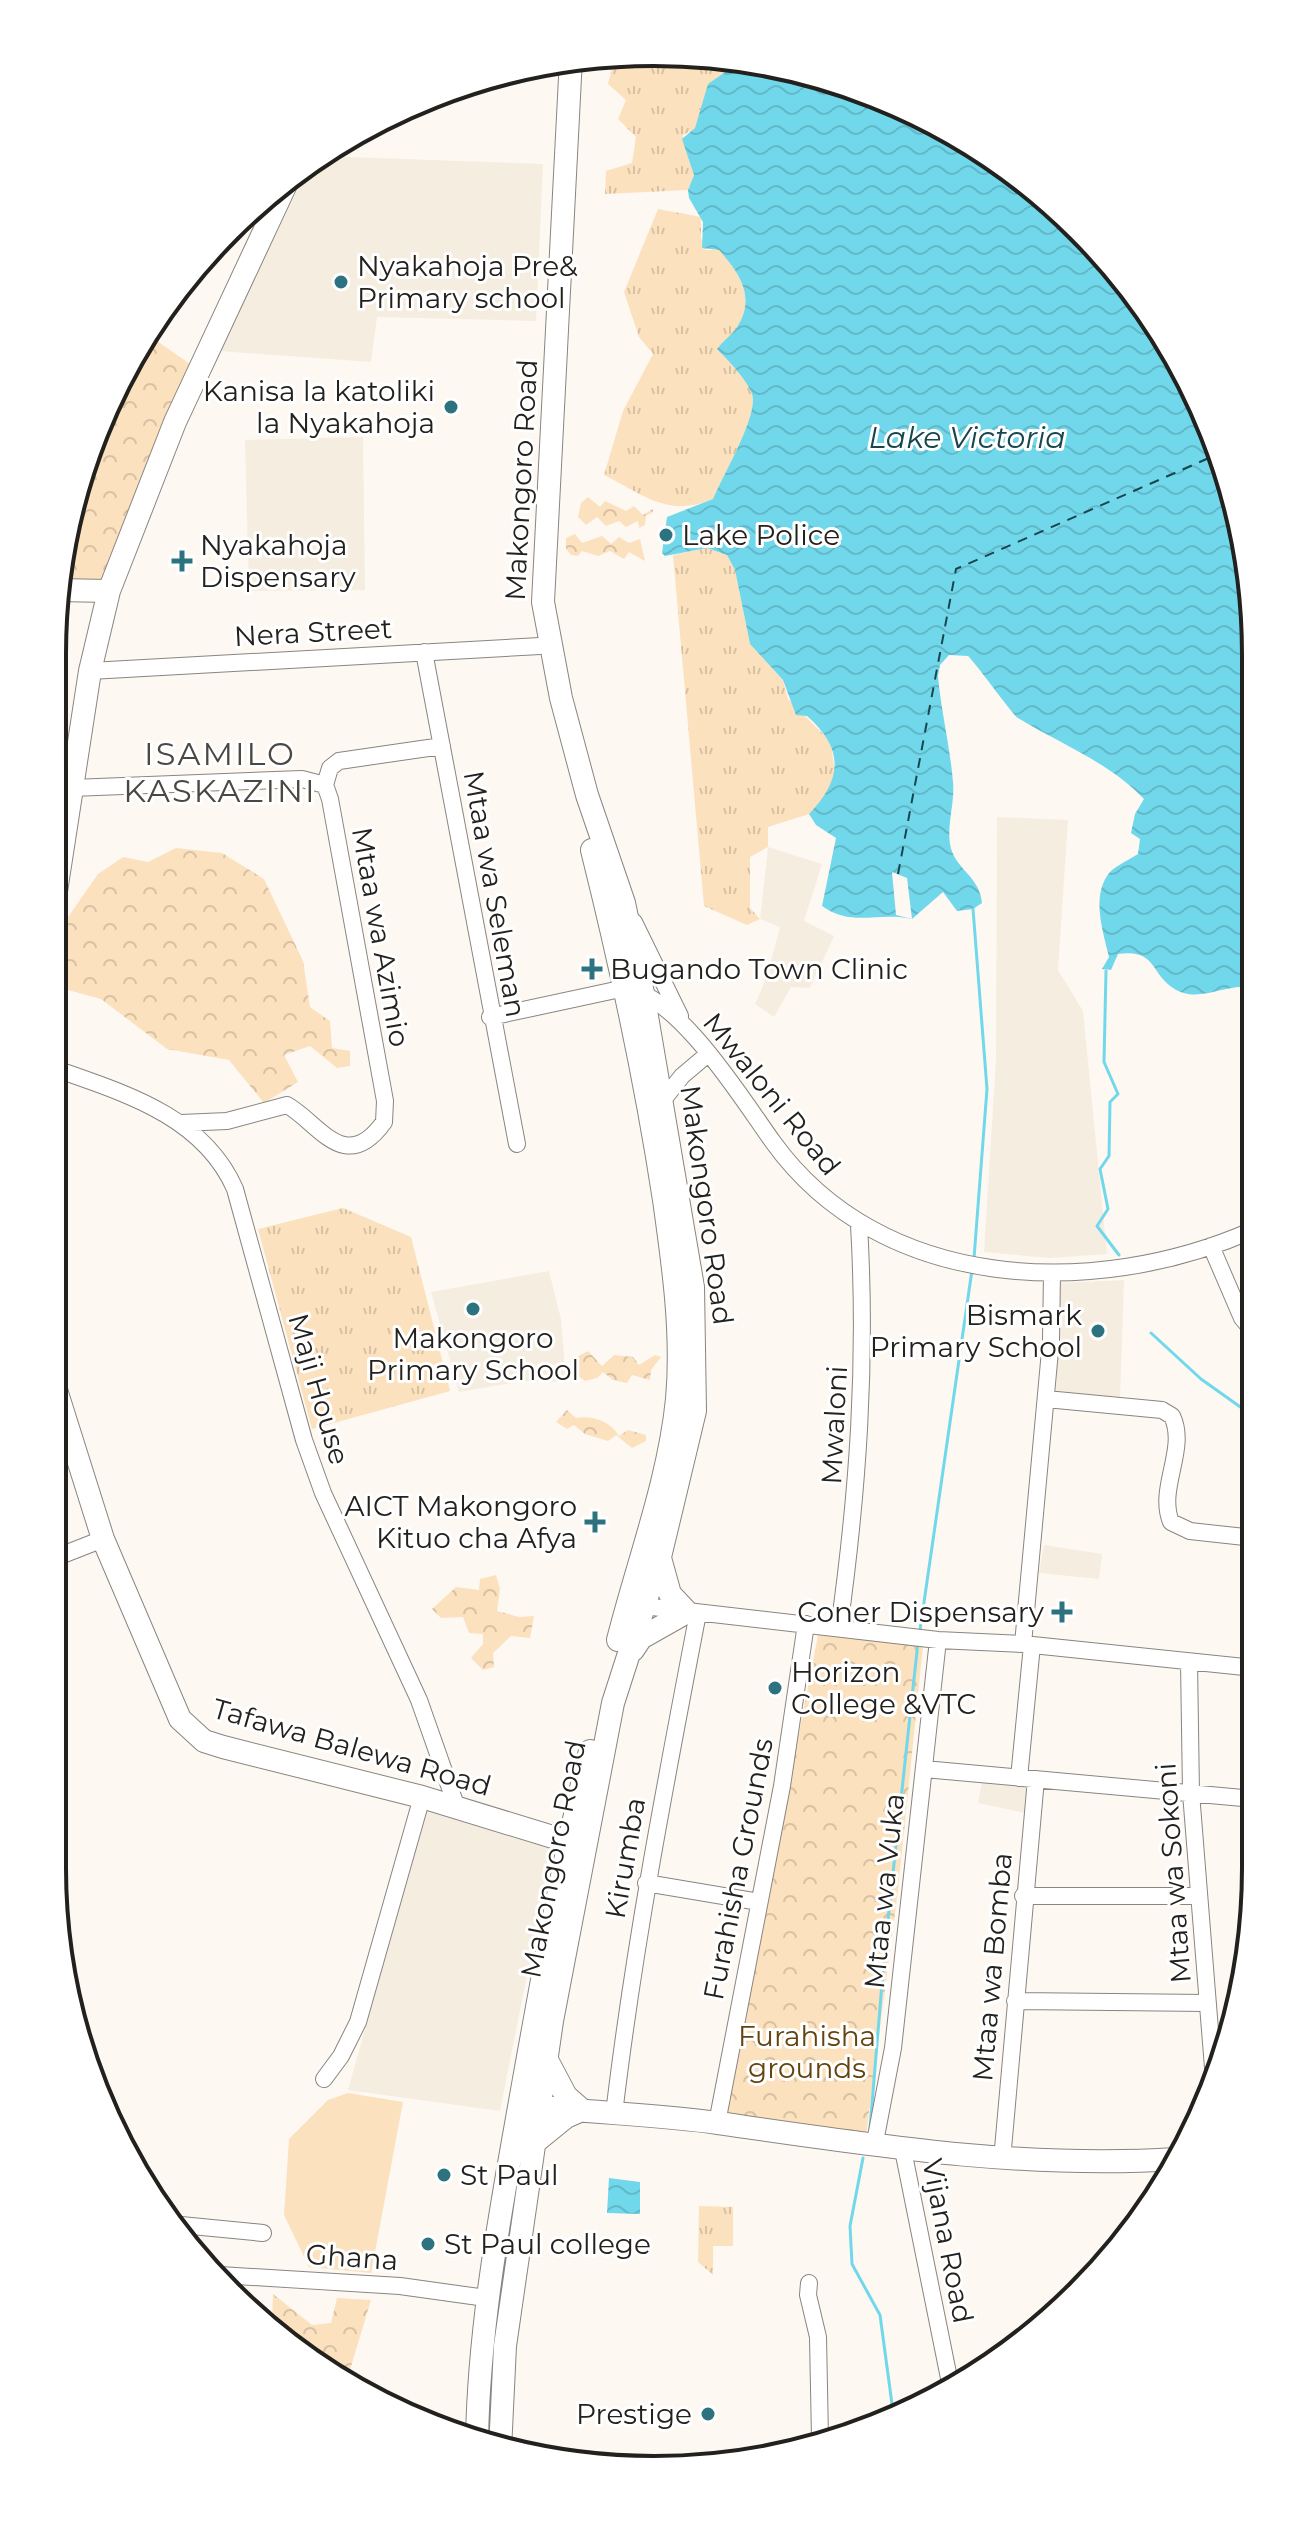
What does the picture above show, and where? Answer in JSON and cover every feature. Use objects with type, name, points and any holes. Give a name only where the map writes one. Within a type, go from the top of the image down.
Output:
[{"type":"main road","name":"Makongoro Road","points":[[477,2429],[478,2377],[576,1845],[635,1605],[677,1395],[669,1235],[624,903],[580,767],[553,663],[543,602],[570,72]]},
{"type":"main road","name":"Makongoro Road","points":[[501,2436],[505,2346],[534,2143],[529,2106],[547,2060],[576,1845],[628,1657],[635,1605],[660,1557],[695,1411],[693,1287],[663,1100],[540,646],[533,604],[560,74]]},
{"type":"main road","points":[[66,827],[90,671],[109,591],[175,422],[277,203]]},
{"type":"main road","points":[[70,590],[109,591]]},
{"type":"main road","name":"Tafawa Balewa Road","points":[[66,1421],[103,1539],[180,1719],[190,1731],[223,1747],[422,1797],[576,1845]]},
{"type":"main road","points":[[628,1657],[641,1638],[692,1613],[670,1594],[660,1557]]},
{"type":"main road","points":[[547,2060],[566,2096],[582,2110]]},
{"type":"main road","points":[[529,2106],[717,2123],[874,2147],[1002,2160],[1112,2163],[1164,2160]]},
{"type":"main road","points":[[534,2143],[566,2117],[582,2110]]},
{"type":"street","name":"Nera Street","points":[[90,671],[540,646]]},
{"type":"street","name":"Mtaa wa Seleman","points":[[424,652],[490,1017],[517,1144]]},
{"type":"street","points":[[72,788],[302,779],[325,785],[330,768],[339,761],[442,746]]},
{"type":"street","name":"Mtaa wa Azimio","points":[[180,1122],[227,1121],[287,1105],[327,1141],[342,1145],[369,1138],[384,1122],[385,1101],[325,785]]},
{"type":"street","points":[[624,903],[685,1028]]},
{"type":"street","points":[[490,1017],[634,990]]},
{"type":"street","name":"Mwaloni Road","points":[[634,990],[663,1005],[685,1028],[806,1183],[859,1225],[906,1248],[959,1264],[1052,1273],[1142,1264],[1211,1246],[1242,1234]]},
{"type":"street","points":[[663,1100],[682,1076],[708,1054]]},
{"type":"street","name":"Maji House","points":[[66,1073],[104,1086],[180,1122],[209,1144],[226,1167],[235,1189],[318,1479],[419,1700],[457,1808]]},
{"type":"street","name":"Mwaloni","points":[[839,1628],[860,1465],[863,1409],[859,1225]]},
{"type":"street","points":[[1211,1246],[1242,1318]]},
{"type":"street","points":[[1028,1644],[1052,1273]]},
{"type":"street","points":[[1046,1399],[1162,1410],[1172,1416],[1177,1437],[1167,1500],[1171,1522],[1190,1531],[1242,1537]]},
{"type":"street","points":[[66,1554],[103,1539]]},
{"type":"street","points":[[635,1605],[933,1639],[1028,1644],[1242,1667]]},
{"type":"street","name":"Kirumba","points":[[614,2114],[646,1883],[692,1613]]},
{"type":"street","name":"Furahisha Grounds","points":[[717,2123],[782,1786],[806,1624]]},
{"type":"street","name":"Mtaa wa Vuka","points":[[874,2147],[893,2048],[924,1769],[933,1639]]},
{"type":"street","name":"Mtaa wa Bomba","points":[[1002,2160],[1023,1896],[1028,1778],[1028,1644]]},
{"type":"street","name":"Mtaa wa Sokoni","points":[[1189,1662],[1191,1793],[1212,2054]]},
{"type":"street","points":[[924,1769],[1242,1798]]},
{"type":"street","points":[[324,2079],[341,2056],[358,2022],[422,1797]]},
{"type":"street","points":[[646,1883],[759,1902]]},
{"type":"street","points":[[1023,1896],[1199,1896]]},
{"type":"street","points":[[1015,2001],[1208,2003]]},
{"type":"street","name":"Vijana Road","points":[[903,2150],[949,2377]]},
{"type":"street","points":[[188,2226],[263,2233]]},
{"type":"street","name":"Ghana","points":[[230,2276],[400,2286],[479,2297]]},
{"type":"street","points":[[809,2283],[808,2295],[818,2337],[820,2432]]},
{"type":"shaded area","points":[[341,157],[543,164],[536,321],[377,317],[371,362],[219,351],[300,185]]},
{"type":"shaded area","points":[[363,437],[365,590],[249,591],[245,440]]},
{"type":"shaded area","points":[[997,817],[1068,820],[1058,970],[1083,1011],[1107,1254],[1050,1258],[984,1252],[996,1060]]},
{"type":"shaded area","points":[[768,847],[822,864],[804,921],[834,936],[810,988],[791,987],[774,1017],[755,1004],[767,976],[780,927],[760,919]]},
{"type":"shaded area","points":[[549,1271],[561,1319],[566,1382],[523,1381],[459,1392],[431,1292]]},
{"type":"shaded area","points":[[1124,1280],[1120,1397],[1056,1392],[1060,1283]]},
{"type":"shaded area","points":[[1044,1545],[1102,1554],[1099,1579],[1039,1573]]},
{"type":"shaded area","points":[[984,1771],[1027,1782],[1025,1813],[978,1803]]},
{"type":"shaded area","points":[[426,1811],[552,1849],[500,2111],[348,2090]]},
{"type":"green space","points":[[612,67],[692,67],[729,71],[695,129],[683,135],[694,175],[688,190],[605,194],[606,171],[632,163],[636,137],[618,119],[626,100],[608,84]]},
{"type":"green space","points":[[658,209],[701,217],[701,238],[706,250],[719,250],[727,259],[740,278],[745,298],[742,319],[718,348],[752,394],[750,416],[713,499],[683,506],[657,502],[604,475],[623,411],[653,354],[639,337],[624,292]]},
{"type":"green space","points":[[157,341],[190,364],[103,579],[71,579],[77,539],[97,465],[111,429]]},
{"type":"green space","points":[[588,497],[600,507],[605,501],[626,511],[634,506],[643,515],[653,509],[653,512],[646,516],[645,525],[639,528],[638,521],[626,527],[619,521],[606,526],[597,517],[586,525],[578,517],[581,503]]},
{"type":"green space","points":[[575,534],[582,543],[602,536],[611,544],[619,537],[629,543],[640,539],[645,561],[629,552],[624,559],[610,551],[598,556],[582,551],[578,556],[571,555],[566,549],[566,538]]},
{"type":"green space","points":[[707,548],[727,555],[735,570],[750,644],[783,680],[788,699],[831,742],[835,774],[829,794],[809,814],[768,827],[768,847],[750,857],[750,908],[760,919],[747,925],[704,906],[673,555]]},
{"type":"green space","points":[[176,848],[222,853],[264,879],[303,961],[310,1007],[330,1021],[332,1048],[350,1051],[350,1066],[337,1068],[310,1046],[284,1055],[298,1082],[264,1103],[229,1060],[167,1049],[101,999],[68,990],[66,920],[98,874],[123,857],[148,862]]},
{"type":"green space","points":[[343,1208],[411,1237],[450,1391],[312,1429],[258,1229]]},
{"type":"green space","points":[[588,1351],[602,1366],[614,1355],[633,1357],[639,1365],[655,1355],[661,1357],[651,1370],[650,1380],[632,1375],[627,1383],[613,1380],[603,1372],[597,1378],[585,1381],[573,1372],[573,1359]]},
{"type":"green space","points":[[567,1410],[576,1418],[595,1418],[606,1423],[619,1436],[628,1430],[646,1435],[646,1441],[632,1448],[616,1435],[608,1441],[585,1434],[574,1425],[567,1429],[556,1422]]},
{"type":"green space","points":[[496,1575],[500,1589],[497,1611],[519,1617],[534,1616],[530,1638],[511,1636],[493,1653],[494,1667],[483,1670],[471,1658],[483,1644],[483,1634],[469,1633],[463,1617],[441,1618],[432,1609],[456,1587],[479,1590],[480,1579]]},
{"type":"green space","name":"Furahisha grounds","points":[[818,1635],[923,1646],[898,1890],[866,2135],[725,2115]]},
{"type":"green space","points":[[348,2093],[403,2102],[371,2273],[309,2267],[284,2215],[289,2139],[328,2100]]},
{"type":"green space","points":[[699,2206],[733,2207],[733,2246],[713,2246],[713,2275],[698,2262]]},
{"type":"green space","points":[[273,2294],[312,2325],[331,2323],[337,2298],[371,2300],[350,2371],[272,2315]]},
{"type":"water","name":"Lake Victoria","points":[[727,71],[806,86],[879,111],[981,165],[1070,238],[1120,296],[1163,360],[1211,465],[1231,539],[1237,577],[1242,654],[1242,987],[1200,994],[1182,992],[1165,982],[1146,958],[1131,953],[1118,954],[1111,970],[1102,969],[1109,957],[1100,916],[1100,895],[1107,876],[1138,854],[1140,839],[1131,833],[1135,814],[1144,799],[1100,764],[1018,718],[968,656],[949,655],[940,665],[938,676],[953,782],[950,844],[956,860],[977,886],[982,903],[973,909],[957,911],[943,892],[912,919],[855,918],[833,913],[822,906],[836,838],[816,825],[809,814],[833,777],[835,765],[828,740],[807,716],[796,715],[783,680],[750,644],[735,570],[727,555],[707,548],[665,556],[662,553],[667,517],[713,499],[739,445],[753,404],[746,383],[717,349],[742,319],[744,288],[719,250],[702,248],[703,222],[689,198],[688,190],[694,175],[682,139],[695,128],[708,84]]},
{"type":"water","points":[[609,2178],[640,2182],[640,2214],[607,2213]]},
{"type":"pier","points":[[892,872],[907,878],[912,919],[896,915]]},
{"type":"waterway","points":[[973,909],[987,1089],[974,1258]]},
{"type":"waterway","points":[[1106,971],[1104,1062],[1118,1094],[1110,1102],[1109,1156],[1100,1169],[1108,1209],[1097,1226],[1119,1255]]},
{"type":"waterway","points":[[920,1630],[972,1270]]},
{"type":"waterway","points":[[1151,1333],[1201,1379],[1242,1408]]},
{"type":"waterway","points":[[870,2128],[885,1947],[918,1642]]},
{"type":"waterway","points":[[863,2158],[850,2226],[852,2264],[880,2315],[892,2405]]},
{"type":"ferry route","points":[[898,874],[956,569],[1208,458]]},
{"type":"place","name":"Nyakahoja Pre& Primary school","points":[[341,282]]},
{"type":"place","name":"Kanisa la katoliki la Nyakahoja","points":[[451,407]]},
{"type":"place","name":"Lake Police","points":[[666,535]]},
{"type":"place","name":"Nyakahoja Dispensary","points":[[182,561]]},
{"type":"place","name":"Bugando Town Clinic","points":[[592,969]]},
{"type":"place","name":"Makongoro Primary School","points":[[473,1309]]},
{"type":"place","name":"Bismark Primary School","points":[[1098,1331]]},
{"type":"place","name":"AICT Makongoro Kituo cha Afya","points":[[595,1522]]},
{"type":"place","name":"Coner Dispensary","points":[[1062,1612]]},
{"type":"place","name":"Horizon College &VTC","points":[[775,1688]]},
{"type":"place","name":"St Paul","points":[[444,2175]]},
{"type":"place","name":"St Paul college","points":[[428,2244]]},
{"type":"place","name":"Prestige","points":[[708,2414]]},
{"type":"district","name":"ISAMILO KASKAZINI","points":[[220,772]]}]
